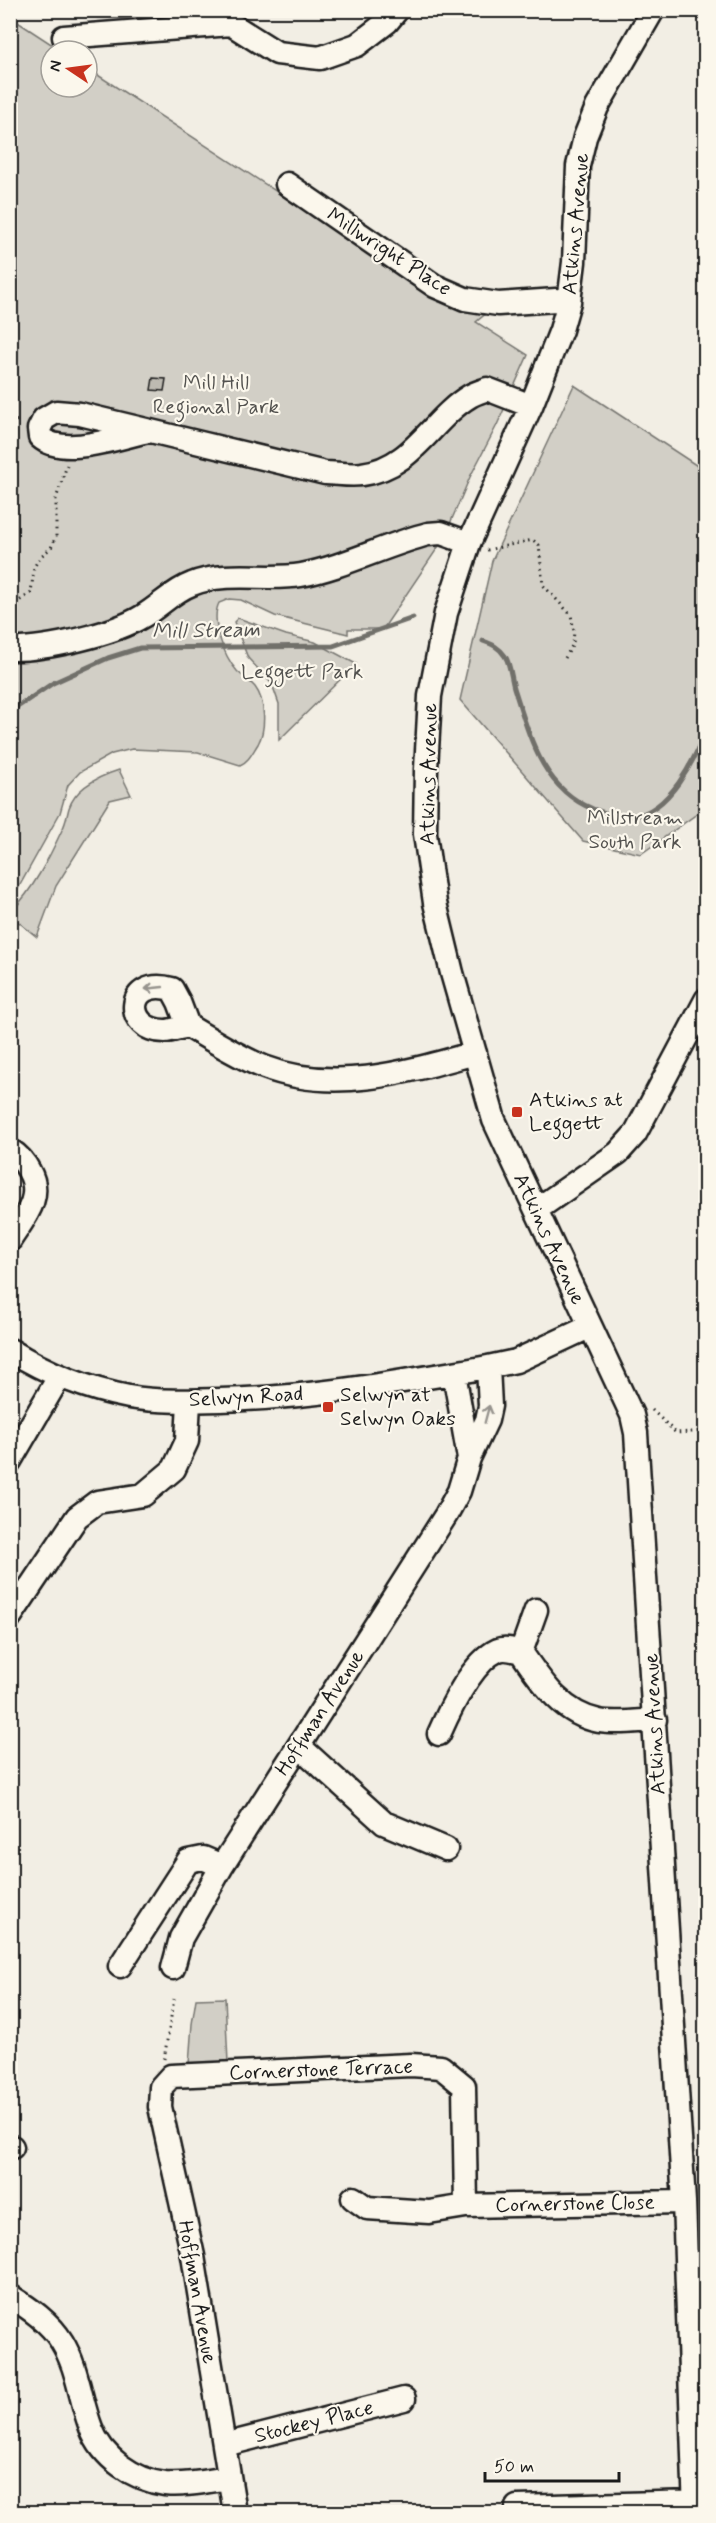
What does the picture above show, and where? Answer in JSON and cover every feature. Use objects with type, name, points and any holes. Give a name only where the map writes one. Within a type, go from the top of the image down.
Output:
[{"type":"street","points":[[64,37],[231,24],[277,53],[320,58],[357,45],[387,22],[398,10]]},
{"type":"street","name":"Atkins Avenue","points":[[653,10],[597,107],[585,137],[578,166],[574,262],[569,302],[561,330],[531,406],[469,543],[446,613],[430,696],[425,834],[435,903],[495,1120],[632,1414],[636,1433],[684,2202],[695,2507]]},
{"type":"street","name":"Millwright Place","points":[[287,184],[435,286],[465,299],[498,304],[556,300],[569,302]]},
{"type":"street","points":[[148,431],[86,446],[67,446],[47,443],[40,437],[39,429],[44,419],[56,412],[80,414],[324,473],[362,474],[391,465],[419,445],[448,414],[470,396],[488,389],[531,406]]},
{"type":"street","points":[[10,650],[37,647],[115,629],[143,616],[170,595],[192,584],[212,578],[300,575],[428,534],[441,533],[469,543]]},
{"type":"street","points":[[536,1210],[618,1153],[635,1134],[705,1000]]},
{"type":"street","points":[[188,1026],[265,1068],[303,1077],[343,1080],[386,1077],[475,1053]]},
{"type":"street","points":[[10,1150],[26,1166],[34,1179],[36,1193],[32,1206],[10,1240]]},
{"type":"street","name":"Selwyn Road","points":[[10,1350],[59,1377],[130,1397],[189,1401],[295,1397],[454,1373],[516,1361],[590,1327]]},
{"type":"street","name":"Hoffman Avenue","points":[[173,1968],[181,1938],[222,1866],[446,1515],[459,1491],[469,1458],[487,1420],[490,1406],[488,1367]]},
{"type":"street","name":"Hoffman Avenue","points":[[454,1373],[469,1458]]},
{"type":"street","points":[[10,1461],[59,1377]]},
{"type":"street","points":[[10,1617],[77,1517],[97,1502],[143,1495],[174,1470],[187,1441],[189,1401]]},
{"type":"street","points":[[521,1652],[536,1610]]},
{"type":"street","points":[[439,1734],[452,1704],[484,1661],[498,1650],[509,1648],[521,1652],[560,1702],[578,1714],[600,1721],[655,1720]]},
{"type":"street","points":[[299,1746],[384,1823],[446,1849]]},
{"type":"street","points":[[120,1966],[188,1861],[203,1858],[222,1866]]},
{"type":"street","name":"Cornerstone Terrace","points":[[168,2067],[411,2065],[441,2067],[464,2086]]},
{"type":"street","name":"Hoffman Avenue","points":[[168,2067],[161,2087],[160,2107],[193,2256],[235,2512]]},
{"type":"street","name":"Cornerstone Close","points":[[464,2086],[465,2206]]},
{"type":"street","name":"Cornerstone Close","points":[[353,2198],[366,2208],[429,2212],[465,2206],[684,2202]]},
{"type":"street","points":[[10,2296],[46,2322],[61,2341],[72,2362],[91,2430],[102,2450],[119,2466],[140,2477],[164,2484],[190,2484],[228,2478]]},
{"type":"street","name":"Stockey Place","points":[[224,2445],[404,2399]]},
{"type":"street","points":[[516,2507],[695,2507]]},
{"type":"path","points":[[10,607],[31,593],[34,567],[41,556],[51,548],[56,536],[56,499],[67,466],[64,457],[67,446]]},
{"type":"path","points":[[469,543],[491,550],[536,541],[539,545],[543,585],[570,615],[574,631],[573,644],[566,658]]},
{"type":"path","points":[[10,816],[16,812]]},
{"type":"path","points":[[652,1410],[676,1433],[705,1431]]},
{"type":"path","points":[[168,2067],[174,1999]]},
{"type":"green space","name":"Mill Hill Regional Park","points":[[10,17],[44,39],[39,39],[39,99],[99,99],[99,76],[432,293],[489,311],[476,322],[528,355],[443,540],[383,629],[348,629],[348,634],[275,616],[241,600],[229,599],[219,603],[216,619],[223,648],[232,665],[255,687],[263,707],[261,738],[250,756],[240,765],[198,752],[132,749],[112,754],[80,772],[68,785],[60,813],[11,901]]},
{"type":"green space","name":"Millstream South Park","points":[[574,385],[705,471],[705,808],[641,854],[583,841],[460,700],[492,561]]},
{"type":"green space","name":"Leggett Park","points":[[238,618],[286,635],[315,642],[356,664],[279,740],[279,704],[272,684],[248,658],[234,622]]},
{"type":"green space","points":[[119,770],[131,795],[110,800],[56,886],[37,937],[11,916],[11,912],[33,884],[46,862],[77,794],[97,779]]},
{"type":"green space","points":[[225,1998],[228,2063],[189,2064],[196,1999]]},
{"type":"building","points":[[153,378],[166,379],[164,391],[151,390]]},
{"type":"waterway","name":"Mill Stream","points":[[10,712],[53,683],[108,658],[140,648],[333,646],[413,618]]},
{"type":"waterway","name":"Mill Stream","points":[[483,641],[498,648],[507,660],[526,726],[550,775],[562,789],[593,809],[613,815],[633,816],[658,805],[669,795],[688,769],[706,729]]},
{"type":"place","name":"Atkins at Leggett","points":[[517,1112]]},
{"type":"place","name":"Selwyn at Selwyn Oaks","points":[[328,1407]]}]
